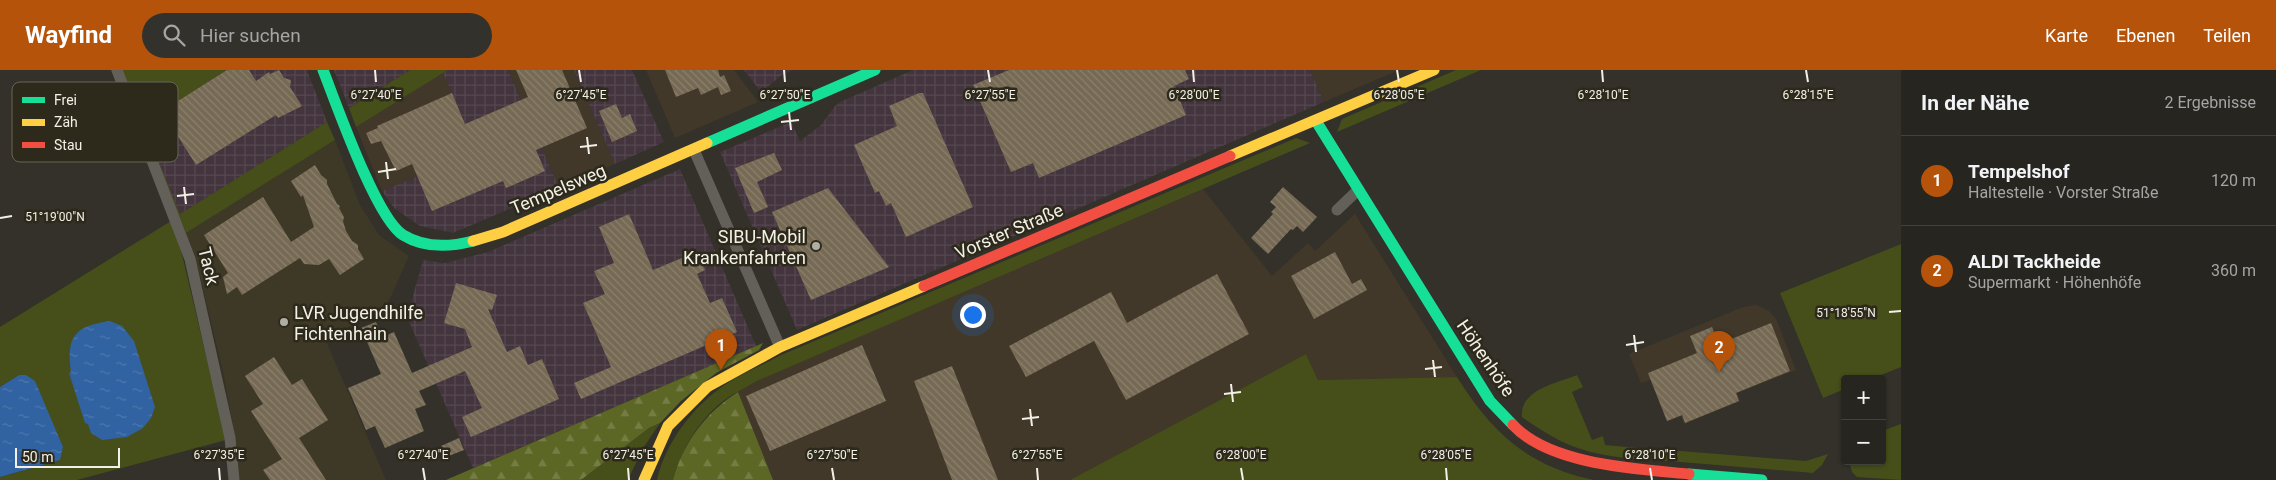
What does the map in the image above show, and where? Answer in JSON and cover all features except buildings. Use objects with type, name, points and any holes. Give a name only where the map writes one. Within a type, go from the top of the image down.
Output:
[{"type":"street","name":"Tack","points":[[117,70],[122,82]]},
{"type":"street","name":"Tempelsweg","points":[[323,70],[379,204],[399,233],[432,245],[453,247],[503,232],[875,70]]},
{"type":"street","name":"Vorster Straße","points":[[644,480],[668,426],[707,387],[780,347],[1434,70]]},
{"type":"street","name":"Höhenhöfe","points":[[1316,121],[1490,401],[1521,434],[1566,457],[1644,470],[1762,480]]},
{"type":"street","points":[[694,150],[780,347]]},
{"type":"street","name":"Tack","points":[[153,162],[190,259],[230,438],[234,480]]},
{"type":"street","points":[[1337,210],[1358,190]]},
{"type":"shaded area","points":[[227,70],[307,70],[327,122],[180,215],[159,162],[178,162],[178,101]]},
{"type":"shaded area","points":[[334,70],[410,70],[349,108]]},
{"type":"shaded area","points":[[448,70],[508,70],[559,188],[453,233],[420,226],[394,208],[382,191],[477,151],[443,73]]},
{"type":"shaded area","points":[[508,70],[574,70],[615,164],[559,188]]},
{"type":"shaded area","points":[[574,70],[632,70],[664,142],[615,164]]},
{"type":"shaded area","points":[[646,70],[734,70],[758,102],[675,138]]},
{"type":"shaded area","points":[[744,70],[793,70],[782,75],[761,92]]},
{"type":"shaded area","points":[[913,70],[1310,70],[1324,102],[797,330],[720,152],[791,122],[800,141],[821,125],[835,106],[842,101]]},
{"type":"shaded area","points":[[1310,70],[1399,70],[1324,102]]},
{"type":"shaded area","points":[[443,73],[477,151],[382,191],[356,127]]},
{"type":"shaded area","name":"LVR Jugendhilfe Fichtenhain","points":[[335,140],[360,205],[379,235],[409,256],[388,303],[326,341],[386,480],[238,480],[235,438],[224,376],[201,280],[186,233]]},
{"type":"shaded area","points":[[680,169],[756,346],[473,468],[407,317],[423,260],[445,263],[488,252]]},
{"type":"shaded area","points":[[1203,189],[1272,276],[1308,243],[1315,251],[1355,214],[1457,377],[1318,380],[1306,354],[1070,480],[773,480],[738,392],[755,382]]},
{"type":"shaded area","points":[[1756,305],[1769,311],[1776,319],[1796,370],[1737,393],[1740,401],[1684,424],[1681,416],[1667,422],[1650,380],[1641,383],[1629,354],[1743,307]]},
{"type":"green space","points":[[111,70],[114,70],[118,82],[116,82]]},
{"type":"green space","points":[[121,70],[227,70],[178,101],[178,82],[126,82]]},
{"type":"green space","points":[[410,70],[448,70],[356,127],[349,108]]},
{"type":"green space","points":[[1456,70],[1481,70],[1337,132],[1342,119]]},
{"type":"green space","points":[[327,122],[335,140],[186,233],[158,162],[180,214]]},
{"type":"green space","points":[[1296,138],[1310,143],[755,382],[726,399],[705,418],[691,437],[673,480],[657,480],[667,452],[682,426],[714,393],[739,376],[781,355]]},
{"type":"green space","points":[[147,162],[148,162],[164,204]]},
{"type":"green space","points":[[171,221],[180,246],[226,440],[77,480],[0,480],[0,477],[60,460],[19,375],[0,387],[0,327]]},
{"type":"green space","points":[[1901,244],[1901,367],[1881,375],[1841,375],[1841,391],[1823,398],[1780,293]]},
{"type":"green space","points":[[763,343],[759,350],[716,373],[681,401],[660,423],[649,428],[581,480],[446,480]]},
{"type":"green space","points":[[1306,354],[1318,380],[1457,377],[1484,415],[1498,431],[1514,444],[1550,466],[1594,480],[1070,480]]},
{"type":"green space","points":[[1577,375],[1583,387],[1572,392],[1592,440],[1603,436],[1605,445],[1638,448],[1637,459],[1603,455],[1576,447],[1551,436],[1522,417],[1523,408],[1533,394],[1550,385]]},
{"type":"green space","points":[[738,392],[773,480],[673,480],[683,453],[697,430],[716,409]]},
{"type":"green space","points":[[660,423],[642,450],[628,480],[581,480],[649,428]]},
{"type":"green space","points":[[1901,424],[1901,480],[1857,477],[1852,472],[1850,465],[1886,465],[1886,430]]},
{"type":"green space","points":[[1656,449],[1806,461],[1828,454],[1822,465],[1813,473],[1656,460]]},
{"type":"water","points":[[110,321],[122,326],[134,341],[155,407],[151,418],[143,428],[127,437],[102,440],[91,433],[88,424],[85,423],[69,373],[71,372],[70,350],[72,341],[81,330],[88,326]]},
{"type":"water","points":[[19,375],[26,375],[35,381],[63,447],[60,460],[0,477],[0,387]]},
{"type":"traffic: fast","points":[[323,70],[369,184],[392,224],[403,235],[428,244],[446,245],[473,241]]},
{"type":"traffic: fast","points":[[707,143],[875,70]]},
{"type":"traffic: fast","points":[[1316,121],[1490,401],[1513,425]]},
{"type":"traffic: fast","points":[[1689,474],[1762,480]]},
{"type":"traffic: slow","points":[[1230,156],[1434,70]]},
{"type":"traffic: slow","points":[[473,241],[503,232],[707,143]]},
{"type":"traffic: slow","points":[[644,480],[668,426],[707,387],[780,347],[924,286]]},
{"type":"traffic: jam","points":[[924,286],[1230,156]]},
{"type":"traffic: jam","points":[[1513,425],[1529,438],[1549,449],[1571,457],[1620,467],[1689,474]]},
{"type":"place","name":"SIBU-Mobil Krankenfahrten","points":[[816,246]]},
{"type":"place","name":"LVR Jugendhilfe Fichtenhain","points":[[284,322]]},
{"type":"place","name":"Tempelshof","points":[[721,370]]},
{"type":"place","name":"ALDI Tackheide","points":[[1719,372]]}]
